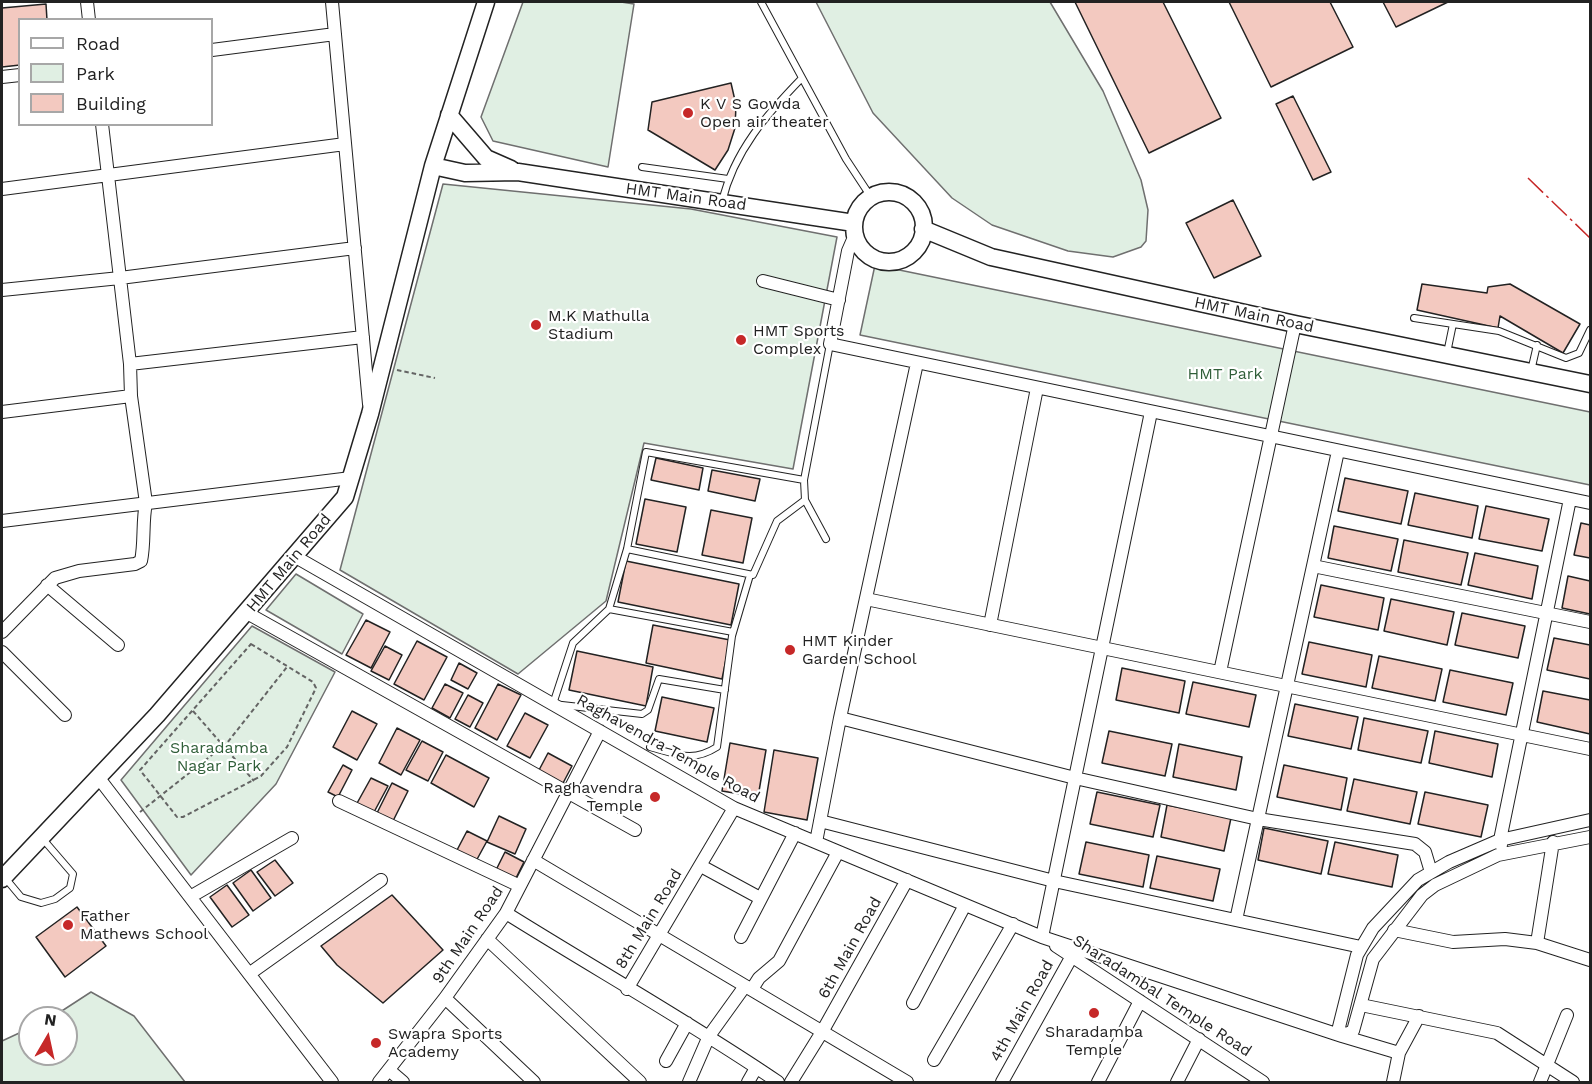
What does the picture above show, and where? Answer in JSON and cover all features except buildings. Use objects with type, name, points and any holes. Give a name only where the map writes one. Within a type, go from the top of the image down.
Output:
[{"type":"street","points":[[87,2],[89,18]]},
{"type":"street","points":[[332,2],[370,414]]},
{"type":"street","name":"HMT Main Road","points":[[3,878],[247,613],[345,497],[370,414],[433,166],[486,2]]},
{"type":"street","points":[[213,50],[335,34]]},
{"type":"street","points":[[2,77],[18,75]]},
{"type":"street","name":"HMT Main Road","points":[[449,115],[486,158],[518,172]]},
{"type":"street","points":[[2,632],[55,578],[79,571],[135,564],[141,561],[146,503],[131,396],[130,364],[102,126]]},
{"type":"street","points":[[2,189],[345,144]]},
{"type":"street","name":"HMT Main Road","points":[[433,166],[465,173],[518,172],[722,202],[855,229]]},
{"type":"street","points":[[855,229],[860,246],[868,255],[879,261],[891,262],[913,253],[921,240],[924,222],[920,210],[912,201],[890,192],[872,197],[862,205],[848,251],[830,344],[1590,503]]},
{"type":"street","name":"HMT Main Road","points":[[923,229],[992,257],[1295,324],[1590,384]]},
{"type":"street","points":[[2,290],[120,278],[355,248]]},
{"type":"street","points":[[763,281],[839,300]]},
{"type":"street","points":[[1220,672],[1295,324]]},
{"type":"street","points":[[130,364],[363,337]]},
{"type":"street","points":[[816,842],[840,718],[917,363]]},
{"type":"street","points":[[990,625],[1037,388]]},
{"type":"street","points":[[2,412],[131,396]]},
{"type":"street","points":[[1151,412],[1042,937],[1399,1053]]},
{"type":"street","points":[[1236,920],[1338,451]]},
{"type":"street","points":[[2,522],[351,478]]},
{"type":"street","points":[[1504,854],[1500,840],[1570,499]]},
{"type":"street","name":"Raghavendra Temple Road","points":[[294,556],[734,808],[1042,937]]},
{"type":"street","points":[[1313,566],[1590,622]]},
{"type":"street","points":[[47,585],[118,645]]},
{"type":"street","points":[[866,599],[1590,749]]},
{"type":"street","points":[[247,613],[635,830]]},
{"type":"street","points":[[2,652],[65,715]]},
{"type":"street","points":[[840,718],[1075,778],[1258,819],[1416,844],[1425,852],[1431,872]]},
{"type":"street","name":"9th Main Road","points":[[379,1083],[445,998],[506,913],[600,731]]},
{"type":"street","points":[[98,777],[332,1083]]},
{"type":"street","points":[[339,801],[520,886]]},
{"type":"street","name":"8th Main Road","points":[[627,989],[734,808]]},
{"type":"street","points":[[1342,1036],[1339,1027],[1357,955],[1373,928],[1418,880],[1500,840],[1590,820]]},
{"type":"street","points":[[820,821],[1054,881],[1361,947]]},
{"type":"street","points":[[741,937],[795,833]]},
{"type":"street","points":[[1342,1036],[1353,1031],[1373,959],[1422,895],[1435,885],[1504,854],[1590,837]]},
{"type":"street","points":[[190,897],[292,838]]},
{"type":"street","points":[[1537,943],[1553,843]]},
{"type":"street","points":[[689,1083],[709,1036],[749,988],[779,961],[838,852]]},
{"type":"street","points":[[533,860],[907,1083]]},
{"type":"street","points":[[701,866],[760,898]]},
{"type":"street","points":[[249,974],[381,880]]},
{"type":"street","name":"6th Main Road","points":[[790,1083],[822,1032],[907,880]]},
{"type":"street","points":[[913,1003],[965,905]]},
{"type":"street","points":[[506,913],[627,989],[709,1036],[778,1083]]},
{"type":"street","points":[[934,1060],[1013,924]]},
{"type":"street","points":[[1394,930],[1454,942],[1505,939],[1537,943],[1590,960]]},
{"type":"street","name":"Sharadambal Temple Road","points":[[1042,937],[1199,1039],[1256,1080]]},
{"type":"street","points":[[487,939],[640,1083]]},
{"type":"street","name":"4th Main Road","points":[[1002,1083],[1071,956]]},
{"type":"street","points":[[445,998],[534,1083]]},
{"type":"street","points":[[1098,1083],[1140,1001]]},
{"type":"street","points":[[1361,1005],[1497,1033],[1573,1083]]},
{"type":"street","points":[[1540,1083],[1567,1015]]},
{"type":"street","points":[[1393,1083],[1399,1053],[1419,1016]]},
{"type":"street","points":[[666,1061],[687,1023]]},
{"type":"street","points":[[1177,1083],[1199,1039]]},
{"type":"street","points":[[748,1083],[756,1068]]},
{"type":"street","points":[[389,1070],[403,1083]]},
{"type":"lane","points":[[761,2],[846,159],[872,197]]},
{"type":"lane","points":[[722,202],[728,179],[763,118],[802,78]]},
{"type":"lane","points":[[642,167],[728,179]]},
{"type":"lane","points":[[1414,318],[1499,331],[1562,357],[1573,357],[1579,353],[1590,330]]},
{"type":"lane","points":[[1446,355],[1453,324]]},
{"type":"lane","points":[[826,539],[805,500],[804,480],[830,344]]},
{"type":"lane","points":[[1530,372],[1537,345]]},
{"type":"lane","points":[[725,690],[659,679],[648,710],[642,714],[553,704],[573,643],[609,609],[627,549],[646,452],[804,480]]},
{"type":"lane","points":[[627,549],[753,575],[777,521],[805,500]]},
{"type":"lane","points":[[650,747],[694,757],[705,755],[717,747],[734,632],[750,574]]},
{"type":"lane","points":[[609,609],[734,632]]},
{"type":"lane","points":[[3,878],[21,897],[41,903],[55,899],[70,888],[73,874],[41,837]]},
{"type":"path","points":[[382,366],[435,378]]},
{"type":"path","points":[[250,645],[313,682],[316,688],[287,747],[254,781],[183,817],[172,813],[161,795],[140,770],[193,711],[250,645]]},
{"type":"path","points":[[131,819],[223,746],[288,666]]},
{"type":"path","points":[[193,711],[254,781]]},
{"type":"green space","points":[[523,2],[634,4],[608,167],[493,141],[481,117]]},
{"type":"green space","points":[[816,2],[1050,2],[1103,91],[1141,180],[1148,210],[1146,241],[1141,247],[1113,257],[1068,251],[992,225],[952,198],[873,113]]},
{"type":"green space","name":"M.K Mathulla Stadium","points":[[443,184],[691,209],[837,237],[793,469],[644,443],[606,601],[518,674],[340,570]]},
{"type":"green space","name":"HMT Park","points":[[875,265],[1590,412],[1590,485],[860,335]]},
{"type":"green space","points":[[296,574],[363,614],[342,654],[266,610]]},
{"type":"green space","name":"Sharadamba Nagar Park","points":[[252,626],[335,672],[276,784],[191,875],[121,780]]},
{"type":"green space","points":[[91,992],[134,1016],[185,1082],[2,1082],[2,1041],[18,1034],[18,1066],[78,1066],[78,1006],[69,1006]]},
{"type":"power","points":[[1528,178],[1590,238]]},
{"type":"place","name":"K V S Gowda Open air theater","points":[[688,113]]},
{"type":"place","name":"M.K Mathulla Stadium","points":[[536,325]]},
{"type":"place","name":"HMT Sports Complex","points":[[741,340]]},
{"type":"place","name":"HMT Kinder Garden School","points":[[790,650]]},
{"type":"place","name":"Raghavendra Temple","points":[[655,797]]},
{"type":"place","name":"Father Mathews School","points":[[68,925]]},
{"type":"place","name":"Sharadamba Temple","points":[[1094,1013]]},
{"type":"place","name":"Swapra Sports Academy","points":[[376,1043]]}]
